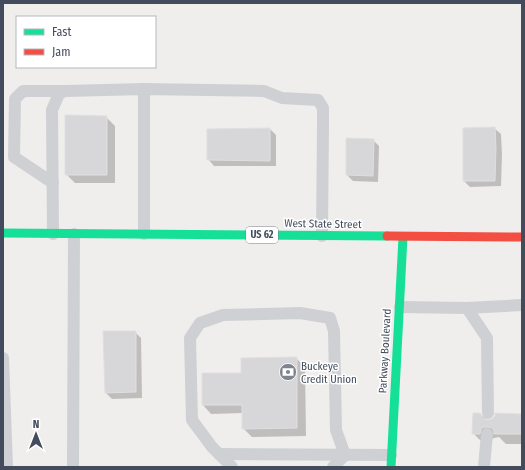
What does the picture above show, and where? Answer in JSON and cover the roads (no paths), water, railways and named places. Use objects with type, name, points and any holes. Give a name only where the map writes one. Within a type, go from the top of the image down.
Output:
[{"type":"main road","name":"West State Street","points":[[3,233],[522,237]]},
{"type":"main road","name":"Parkway Boulevard","points":[[391,467],[403,237]]},
{"type":"lane","points":[[144,89],[144,234]]},
{"type":"lane","points":[[53,183],[14,157],[15,99],[23,91],[144,89],[264,91],[282,98],[318,100],[323,108],[322,236]]},
{"type":"lane","points":[[53,234],[52,110],[59,94],[65,91]]},
{"type":"lane","points":[[73,467],[74,234]]},
{"type":"lane","points":[[400,307],[468,308],[522,305]]},
{"type":"lane","points":[[468,308],[487,338],[488,413]]},
{"type":"lane","points":[[232,467],[212,447],[192,420],[190,338],[200,323],[223,316],[300,313],[330,318],[334,331],[336,430],[345,455]]},
{"type":"lane","points":[[3,358],[7,467]]},
{"type":"lane","points":[[484,467],[487,434]]},
{"type":"lane","points":[[219,454],[392,455]]},
{"type":"lane","points":[[334,467],[345,455]]},
{"type":"place","name":"Buckeye Credit Union","points":[[288,372]]}]
